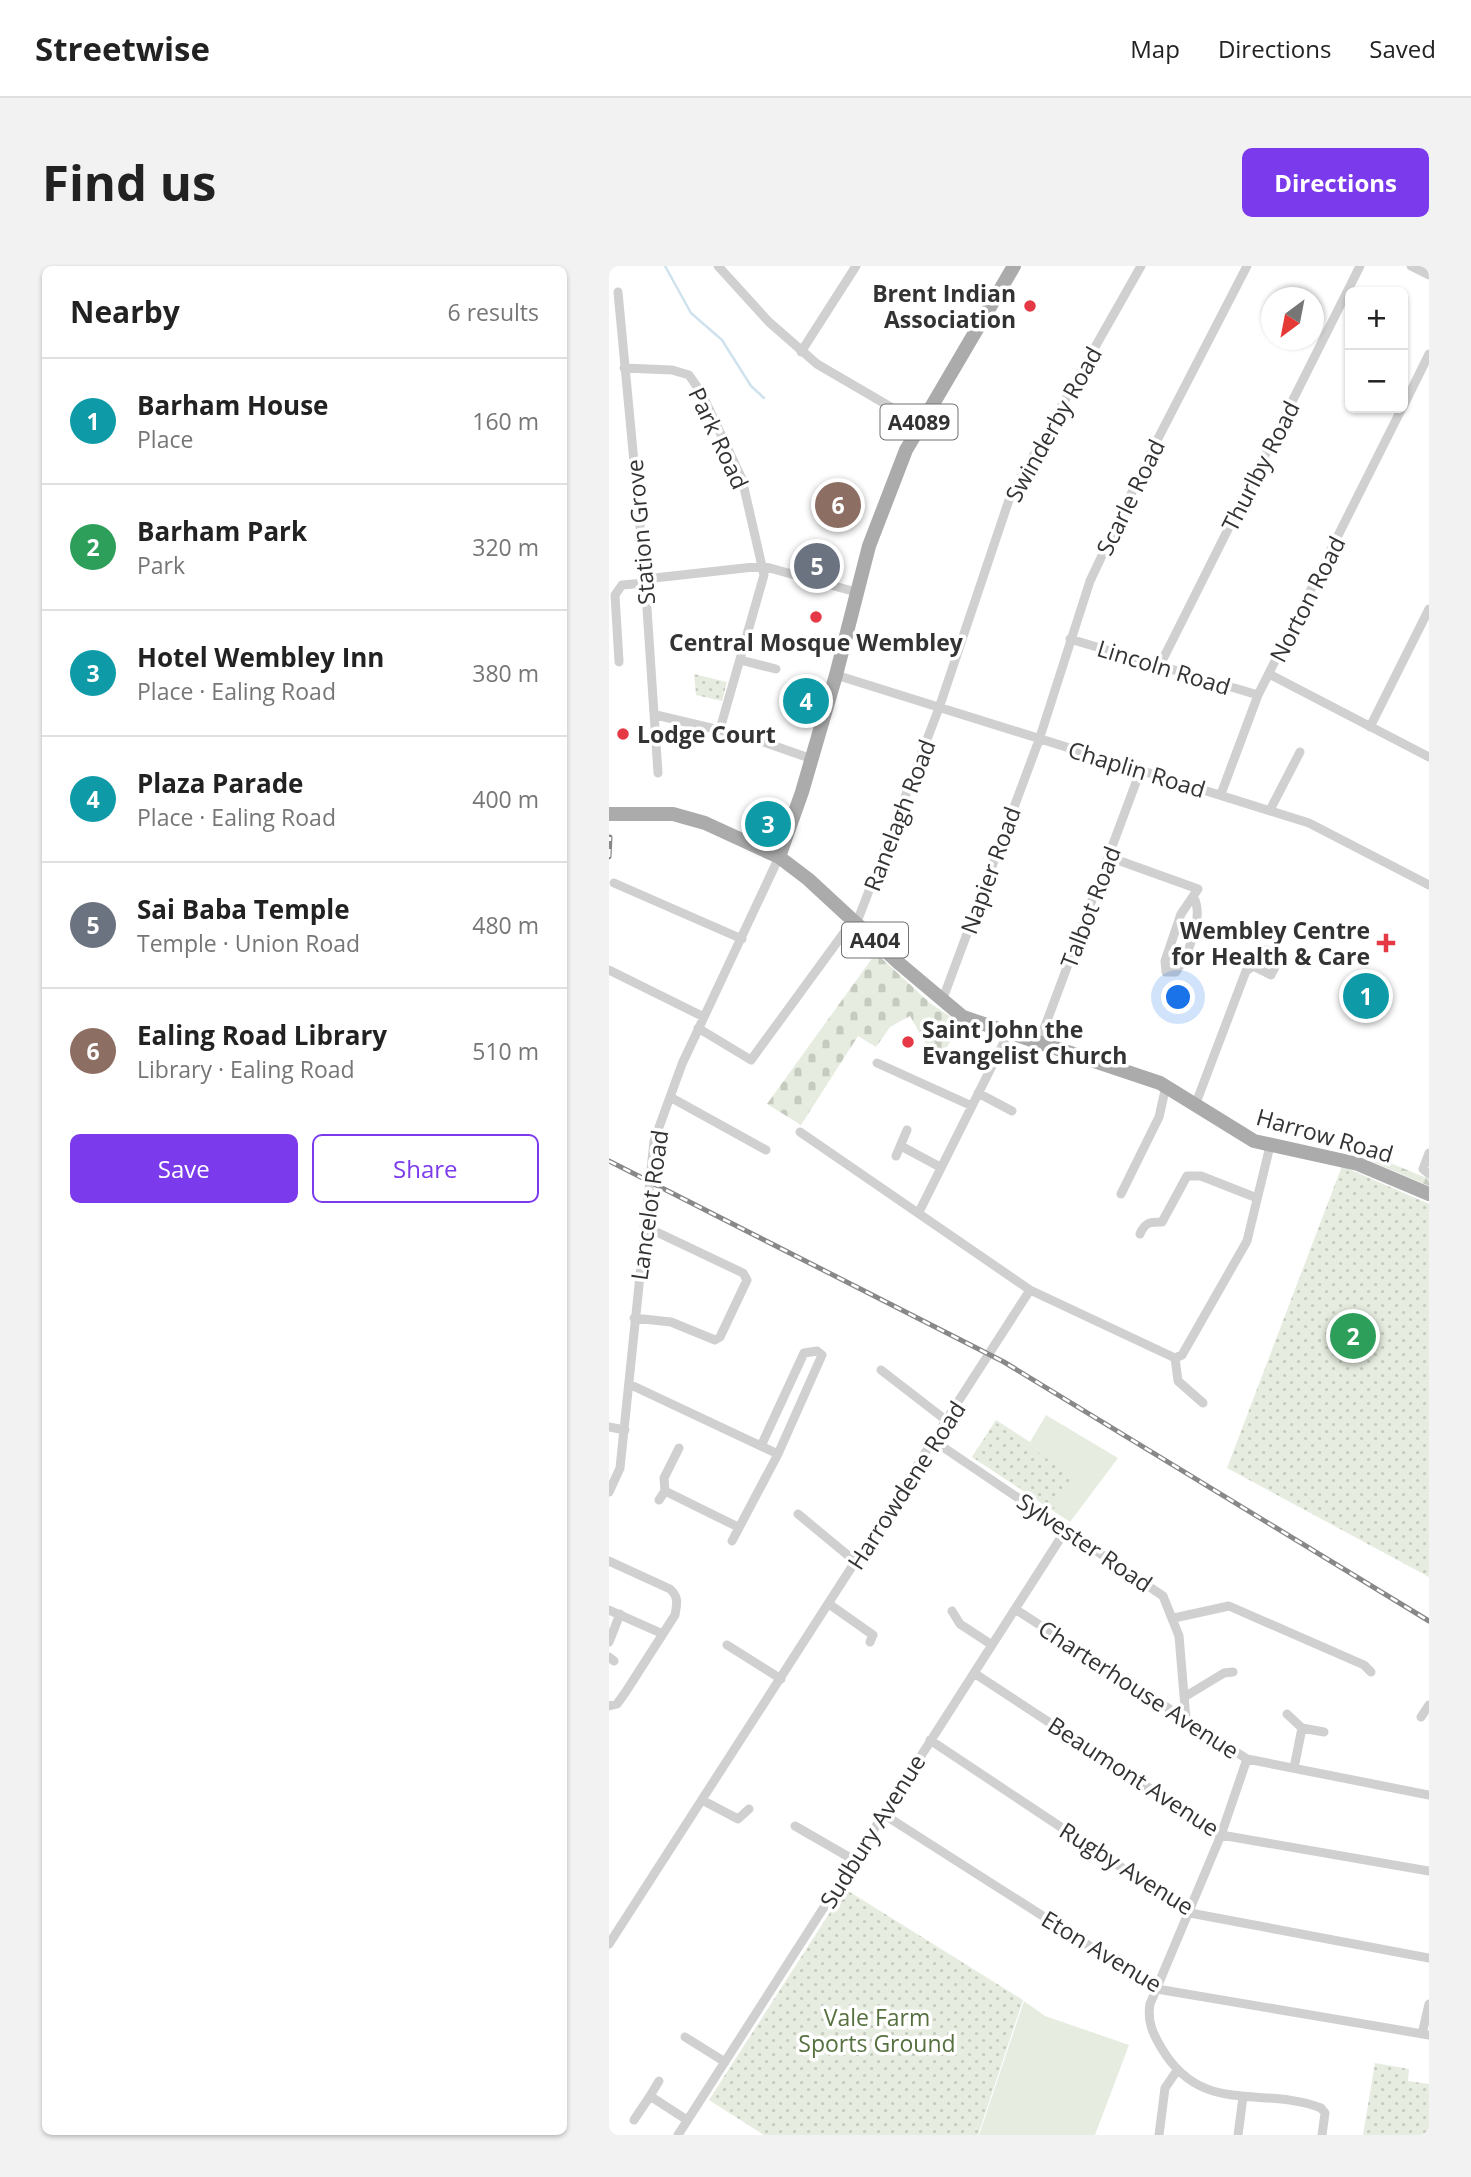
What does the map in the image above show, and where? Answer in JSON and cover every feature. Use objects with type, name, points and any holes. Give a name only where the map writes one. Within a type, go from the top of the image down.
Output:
[{"type":"main road","name":"A4089","points":[[779,857],[837,675],[856,592],[875,528],[918,423],[1014,266]]},
{"type":"main road","name":"A404","points":[[617,812],[660,812],[684,816],[723,830],[779,857],[856,921],[942,1001]]},
{"type":"main road","name":"Harrow Road","points":[[942,1001],[963,1017],[1038,1045],[1166,1086],[1196,1103],[1241,1135],[1270,1146],[1358,1164],[1429,1194]]},
{"type":"street","points":[[718,266],[750,303],[801,352],[830,373],[918,423]]},
{"type":"street","points":[[801,352],[856,266]]},
{"type":"street","name":"Swinderby Road","points":[[939,708],[1010,496],[1141,266]]},
{"type":"street","name":"Scarle Road","points":[[1039,740],[1095,568],[1247,266]]},
{"type":"street","name":"Thurlby Road","points":[[1160,665],[1360,266]]},
{"type":"street","points":[[1411,266],[1429,275]]},
{"type":"street","name":"Station Grove","points":[[618,292],[645,581],[658,773]]},
{"type":"street","name":"Norton Road","points":[[1408,397],[1429,354]]},
{"type":"street","name":"Park Road","points":[[624,368],[672,370],[689,375],[702,394],[742,479],[763,566]]},
{"type":"street","name":"Norton Road","points":[[1221,794],[1258,695],[1400,413]]},
{"type":"street","points":[[720,729],[764,575],[763,566]]},
{"type":"street","points":[[619,662],[615,595],[622,585],[763,566],[856,592]]},
{"type":"street","points":[[1370,727],[1429,609]]},
{"type":"street","name":"Lincoln Road","points":[[1070,639],[1258,695]]},
{"type":"street","points":[[740,660],[776,669]]},
{"type":"street","points":[[1269,674],[1429,757]]},
{"type":"street","name":"Chaplin Road","points":[[837,675],[1270,810],[1357,846],[1429,885]]},
{"type":"street","name":"Ranelagh Road","points":[[698,1028],[751,1060],[856,921],[939,708]]},
{"type":"street","points":[[656,715],[720,729],[812,760]]},
{"type":"street","name":"Napier Road","points":[[942,1001],[1039,740]]},
{"type":"street","points":[[1270,810],[1300,752]]},
{"type":"street","name":"Talbot Road","points":[[1038,1045],[1142,769]]},
{"type":"street","name":"Lancelot Road","points":[[609,1492],[620,1468],[625,1430],[634,1318],[654,1141],[698,1028],[779,857]]},
{"type":"street","points":[[1109,857],[1196,893]]},
{"type":"street","points":[[614,883],[742,939]]},
{"type":"street","points":[[1196,893],[1196,921],[1188,948],[1176,972],[1166,972],[1165,961],[1181,914],[1187,900],[1196,893]]},
{"type":"street","points":[[1196,1103],[1245,971],[1256,967]]},
{"type":"street","points":[[609,970],[704,1017]]},
{"type":"street","points":[[919,1212],[1008,1034]]},
{"type":"street","points":[[877,1063],[972,1105]]},
{"type":"street","points":[[1121,1194],[1159,1117],[1166,1086]]},
{"type":"street","points":[[978,1093],[1012,1111]]},
{"type":"street","points":[[670,1097],[766,1150]]},
{"type":"street","points":[[897,1156],[907,1130]]},
{"type":"street","points":[[800,1132],[1030,1290],[1175,1358],[1182,1355],[1189,1344],[1247,1241],[1270,1146]]},
{"type":"street","points":[[901,1146],[940,1167]]},
{"type":"street","points":[[1426,1171],[1429,1153]]},
{"type":"street","points":[[1140,1234],[1144,1225],[1162,1222],[1187,1177],[1201,1176],[1257,1198]]},
{"type":"street","points":[[634,1318],[671,1322],[715,1340],[720,1337],[747,1280],[743,1273],[644,1226]]},
{"type":"street","name":"Harrowdene Road","points":[[609,1944],[1030,1290]]},
{"type":"street","points":[[732,1541],[778,1454],[822,1355],[817,1351],[804,1353],[761,1446]]},
{"type":"street","points":[[1175,1358],[1178,1381],[1203,1403]]},
{"type":"street","points":[[881,1370],[947,1421]]},
{"type":"street","points":[[629,1384],[778,1454]]},
{"type":"street","points":[[609,1427],[625,1430]]},
{"type":"street","name":"Sylvester Road","points":[[935,1441],[1158,1591],[1174,1618],[1187,1696],[1186,1719]]},
{"type":"street","points":[[679,1448],[664,1478],[662,1496],[738,1527]]},
{"type":"street","points":[[798,1514],[856,1562]]},
{"type":"street","name":"Sudbury Avenue","points":[[678,2135],[1067,1528]]},
{"type":"street","points":[[609,1561],[670,1589],[676,1595],[675,1615],[617,1704],[609,1706]]},
{"type":"street","points":[[829,1604],[873,1636]]},
{"type":"street","points":[[1174,1618],[1229,1606],[1364,1665],[1371,1672]]},
{"type":"street","name":"Charterhouse Avenue","points":[[1015,1609],[1247,1759],[1429,1795]]},
{"type":"street","points":[[609,1610],[663,1634]]},
{"type":"street","points":[[952,1611],[960,1624],[992,1645]]},
{"type":"street","points":[[609,1642],[620,1614]]},
{"type":"street","points":[[727,1645],[781,1679]]},
{"type":"street","points":[[1187,1696],[1224,1673],[1233,1672]]},
{"type":"street","name":"Beaumont Avenue","points":[[974,1673],[1221,1835],[1429,1871]]},
{"type":"street","points":[[1421,1717],[1429,1705]]},
{"type":"street","points":[[1287,1714],[1302,1728],[1324,1732]]},
{"type":"street","points":[[1294,1768],[1302,1728]]},
{"type":"street","name":"Rugby Avenue","points":[[930,1740],[1190,1913],[1429,1958]]},
{"type":"street","points":[[1247,1759],[1221,1835],[1148,2017],[1151,2029],[1176,2072],[1207,2090],[1321,2108],[1325,2113],[1322,2135]]},
{"type":"street","points":[[702,1800],[733,1818],[739,1819],[749,1809]]},
{"type":"street","name":"Eton Avenue","points":[[883,1814],[1157,1989],[1426,2034]]},
{"type":"street","points":[[795,1826],[854,1860]]},
{"type":"street","points":[[1426,2034],[1429,2004]]},
{"type":"street","points":[[685,2036],[725,2062]]},
{"type":"street","points":[[1159,2135],[1165,2088],[1176,2072]]},
{"type":"street","points":[[634,2120],[659,2081]]},
{"type":"street","points":[[650,2096],[687,2120]]},
{"type":"street","points":[[1238,2135],[1243,2097]]},
{"type":"green space","points":[[694,674],[727,682],[722,701],[696,695]]},
{"type":"green space","points":[[876,953],[930,1003],[961,1024],[942,1055],[927,1046],[910,1016],[890,1027],[876,1047],[858,1036],[801,1125],[767,1104]]},
{"type":"green space","points":[[1344,1144],[1429,1179],[1429,1186],[1343,1149]]},
{"type":"green space","points":[[1342,1166],[1429,1204],[1429,1577],[1227,1468]]},
{"type":"green space","points":[[1046,1415],[1118,1458],[1070,1522],[972,1457],[996,1420],[1030,1442]]},
{"type":"green space","points":[[995,1422],[1074,1478],[1054,1509],[972,1457]]},
{"type":"green space","name":"Vale Farm Sports Ground","points":[[845,1889],[1023,2000],[978,2135],[764,2135],[709,2100]]},
{"type":"green space","points":[[1024,2001],[1045,2016],[1129,2045],[1095,2135],[979,2135]]},
{"type":"green space","points":[[1375,2063],[1409,2069],[1408,2081],[1429,2084],[1429,2135],[1363,2135]]},
{"type":"waterway","points":[[665,266],[691,313],[722,340],[751,386],[764,398]]},
{"type":"railway","points":[[609,857],[610,837]]},
{"type":"railway","points":[[609,1161],[1004,1362],[1429,1621]]},
{"type":"place","name":"Brent Indian Association","points":[[1030,306]]},
{"type":"place","name":"Ealing Road Library","points":[[838,505]]},
{"type":"place","name":"Sai Baba Temple","points":[[817,566]]},
{"type":"place","name":"Central Mosque Wembley","points":[[816,617]]},
{"type":"place","name":"Plaza Parade","points":[[806,701]]},
{"type":"place","name":"Lodge Court","points":[[623,734]]},
{"type":"place","name":"Hotel Wembley Inn","points":[[768,824]]},
{"type":"place","name":"Wembley Centre for Health & Care","points":[[1386,943]]},
{"type":"place","name":"Barham House","points":[[1366,996]]},
{"type":"place","name":"Saint John the Evangelist Church","points":[[908,1042]]},
{"type":"place","name":"Barham Park","points":[[1353,1336]]}]
